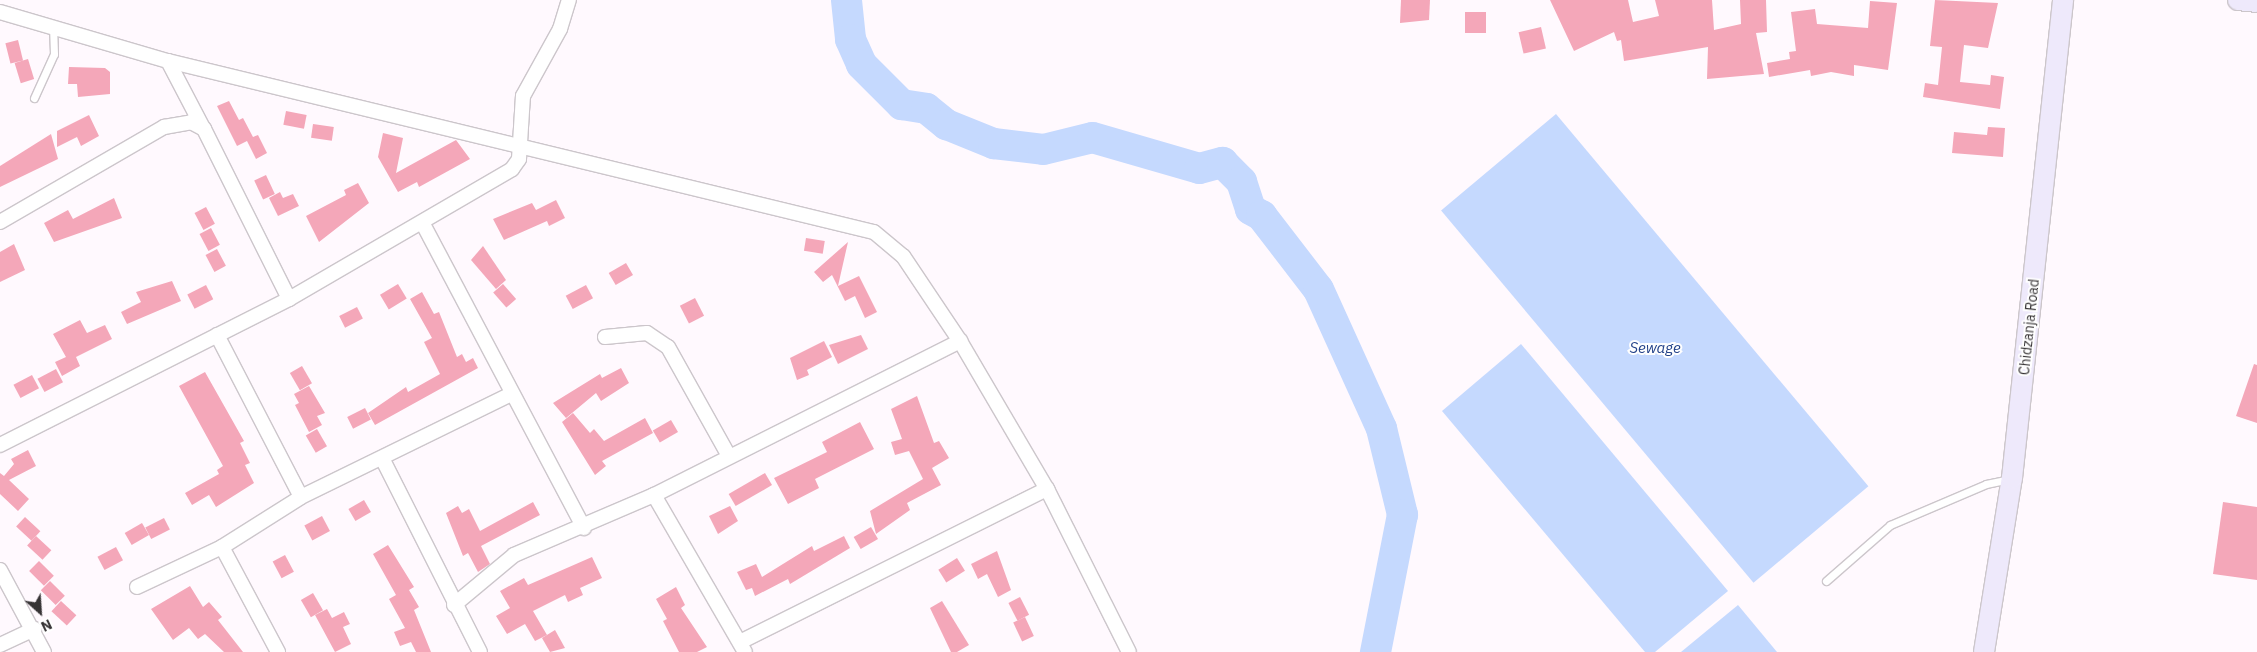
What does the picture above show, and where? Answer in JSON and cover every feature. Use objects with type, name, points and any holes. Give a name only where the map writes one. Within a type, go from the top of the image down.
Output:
[{"type":"street","points":[[0,446],[289,299],[424,224],[512,169],[521,145],[523,96],[560,29],[569,0]]},
{"type":"street","name":"Chidzanja Road","points":[[1984,652],[2012,478],[2063,0]]},
{"type":"street","points":[[2238,0],[2257,2]]},
{"type":"street","points":[[0,12],[168,61],[874,232],[903,256],[960,341],[1047,489],[1129,652]]},
{"type":"street","points":[[168,61],[289,299]]},
{"type":"street","points":[[0,222],[164,126],[191,122],[204,129]]},
{"type":"street","points":[[424,224],[511,394],[584,528]]},
{"type":"street","points":[[605,337],[647,333],[668,347],[729,456]]},
{"type":"street","points":[[217,335],[301,497]]},
{"type":"street","points":[[454,605],[514,555],[584,528],[654,495],[960,341]]},
{"type":"street","points":[[137,587],[222,547],[301,497],[383,460],[511,394]]},
{"type":"street","points":[[383,460],[454,605],[480,652]]},
{"type":"street","points":[[654,495],[743,647],[1047,489]]},
{"type":"street","points":[[222,547],[278,652]]},
{"type":"street","points":[[0,570],[34,629],[44,652]]},
{"type":"street","points":[[0,644],[34,629]]},
{"type":"lane","points":[[34,98],[54,54],[53,28]]},
{"type":"lane","points":[[1826,581],[1890,525],[1986,484],[2012,478]]},
{"type":"water","name":"Sewage","points":[[1556,114],[1868,486],[1753,583],[1441,210]]},
{"type":"water","points":[[1521,344],[1728,591],[1655,652],[1645,652],[1442,411]]},
{"type":"water","points":[[1738,605],[1777,652],[1681,652]]},
{"type":"building","points":[[1401,0],[1430,0],[1429,20],[1400,23]]},
{"type":"building","points":[[1550,0],[1628,0],[1633,22],[1659,16],[1655,0],[1712,0],[1714,30],[1741,24],[1740,0],[1766,0],[1767,32],[1756,33],[1764,74],[1707,79],[1708,47],[1624,61],[1621,40],[1617,41],[1614,32],[1574,51]]},
{"type":"building","points":[[1935,0],[1998,3],[1988,48],[1964,45],[1960,82],[1990,85],[1991,75],[2004,77],[2000,109],[1923,97],[1925,83],[1938,85],[1942,47],[1930,46]]},
{"type":"building","points":[[1870,1],[1897,3],[1888,70],[1854,65],[1854,76],[1831,72],[1811,76],[1810,70],[1769,77],[1767,63],[1790,59],[1789,52],[1796,51],[1791,12],[1815,9],[1817,24],[1868,28]]},
{"type":"building","points":[[1465,12],[1486,12],[1486,33],[1465,33]]},
{"type":"building","points":[[1541,27],[1546,48],[1524,54],[1519,32]]},
{"type":"building","points":[[18,40],[23,60],[10,64],[5,43]]},
{"type":"building","points":[[28,59],[34,79],[21,83],[15,63]]},
{"type":"building","points":[[69,67],[105,68],[110,72],[110,94],[78,97],[77,84],[68,84]]},
{"type":"building","points":[[229,101],[239,120],[243,118],[253,137],[258,135],[267,153],[256,159],[247,141],[237,146],[217,106]]},
{"type":"building","points":[[286,111],[307,115],[304,129],[283,125]]},
{"type":"building","points":[[89,115],[99,136],[81,146],[77,137],[57,147],[57,131]]},
{"type":"building","points":[[313,124],[334,127],[332,141],[311,138]]},
{"type":"building","points":[[1988,127],[2005,128],[2003,157],[1952,153],[1954,132],[1987,135]]},
{"type":"building","points":[[383,133],[403,138],[396,173],[456,140],[470,159],[419,187],[417,182],[398,192],[378,157]]},
{"type":"building","points":[[51,134],[58,159],[0,187],[0,166]]},
{"type":"building","points":[[266,175],[275,194],[263,200],[254,180]]},
{"type":"building","points":[[358,183],[369,203],[319,242],[306,216],[346,195],[344,190]]},
{"type":"building","points":[[280,192],[283,198],[293,194],[299,206],[278,216],[269,198]]},
{"type":"building","points":[[114,198],[122,218],[54,242],[44,223],[68,210],[73,219]]},
{"type":"building","points":[[556,200],[565,218],[549,226],[547,221],[504,240],[493,219],[532,203],[536,210]]},
{"type":"building","points":[[206,207],[215,224],[203,230],[195,213]]},
{"type":"building","points":[[211,228],[220,245],[208,251],[200,234]]},
{"type":"building","points":[[806,238],[825,241],[823,254],[804,251]]},
{"type":"building","points":[[848,242],[838,286],[859,276],[877,312],[865,318],[855,296],[845,301],[832,275],[823,282],[814,272]]},
{"type":"building","points":[[14,244],[25,270],[0,282],[0,252]]},
{"type":"building","points":[[483,246],[506,280],[496,289],[471,260]]},
{"type":"building","points":[[217,249],[226,266],[214,272],[206,255]]},
{"type":"building","points":[[626,263],[633,275],[616,285],[609,273]]},
{"type":"building","points":[[172,281],[181,301],[127,324],[121,312],[141,302],[136,292]]},
{"type":"building","points":[[398,284],[407,299],[389,309],[380,295]]},
{"type":"building","points":[[503,284],[516,299],[506,308],[493,293]]},
{"type":"building","points":[[206,285],[213,299],[195,309],[187,295]]},
{"type":"building","points":[[586,285],[593,298],[573,309],[566,296]]},
{"type":"building","points":[[422,292],[434,314],[439,312],[457,357],[462,354],[466,362],[473,358],[478,368],[375,425],[368,413],[406,387],[408,392],[440,374],[424,342],[432,338],[410,299]]},
{"type":"building","points":[[695,298],[704,316],[689,324],[680,306]]},
{"type":"building","points":[[357,307],[363,319],[345,328],[339,316]]},
{"type":"building","points":[[80,320],[87,333],[105,325],[112,339],[76,357],[80,366],[62,376],[55,362],[66,357],[53,334]]},
{"type":"building","points":[[861,335],[868,349],[838,364],[829,345]]},
{"type":"building","points":[[824,341],[832,357],[807,370],[809,375],[797,380],[790,358]]},
{"type":"building","points":[[2254,364],[2257,365],[2257,423],[2236,416]]},
{"type":"building","points":[[302,366],[312,383],[300,390],[290,373]]},
{"type":"building","points":[[621,368],[629,383],[601,401],[596,393],[566,418],[553,403],[600,374],[602,378]]},
{"type":"building","points":[[56,369],[63,382],[45,392],[37,379]]},
{"type":"building","points":[[205,372],[244,441],[240,443],[250,463],[245,465],[254,483],[216,507],[209,495],[192,505],[185,493],[219,474],[217,470],[223,466],[179,386]]},
{"type":"building","points":[[32,375],[39,388],[21,398],[13,385]]},
{"type":"building","points":[[309,386],[325,413],[317,416],[322,425],[309,432],[295,405],[299,403],[294,394]]},
{"type":"building","points":[[917,396],[934,443],[939,441],[949,458],[932,468],[941,485],[907,503],[910,510],[876,534],[870,511],[923,479],[909,451],[895,455],[891,442],[902,439],[891,409]]},
{"type":"building","points":[[365,408],[371,420],[353,429],[347,417]]},
{"type":"building","points":[[573,413],[590,433],[594,429],[604,441],[645,418],[653,433],[602,461],[606,466],[595,475],[562,422]]},
{"type":"building","points":[[671,420],[678,432],[660,443],[653,430]]},
{"type":"building","points":[[860,422],[874,449],[815,479],[819,488],[788,504],[774,478],[827,452],[822,442]]},
{"type":"building","points":[[317,429],[327,446],[316,453],[306,436]]},
{"type":"building","points":[[28,450],[36,466],[9,480],[29,499],[18,511],[0,494],[0,473],[4,476],[14,464],[11,459]]},
{"type":"building","points":[[765,473],[772,485],[736,506],[729,494]]},
{"type":"building","points":[[364,500],[371,512],[355,521],[348,509]]},
{"type":"building","points":[[533,502],[540,515],[481,546],[490,564],[478,572],[468,553],[463,556],[446,513],[458,506],[462,513],[469,509],[480,531]]},
{"type":"building","points":[[2223,502],[2257,507],[2257,580],[2213,574]]},
{"type":"building","points":[[730,506],[738,521],[718,534],[709,516]]},
{"type":"building","points":[[322,516],[330,531],[312,540],[304,525]]},
{"type":"building","points":[[25,517],[40,531],[31,541],[16,527]]},
{"type":"building","points":[[164,518],[170,530],[151,539],[145,528]]},
{"type":"building","points":[[142,523],[149,535],[132,545],[125,533]]},
{"type":"building","points":[[871,527],[878,539],[861,549],[854,537]]},
{"type":"building","points":[[36,536],[51,550],[42,560],[27,546]]},
{"type":"building","points":[[844,536],[850,548],[790,584],[788,579],[755,596],[752,588],[746,590],[737,572],[756,564],[762,577],[812,546],[814,551]]},
{"type":"building","points":[[388,545],[414,587],[409,590],[419,607],[414,610],[431,652],[416,652],[411,642],[400,646],[394,632],[405,628],[389,599],[396,595],[373,554]]},
{"type":"building","points":[[116,547],[123,560],[105,570],[97,557]]},
{"type":"building","points":[[997,551],[1011,590],[998,597],[987,574],[978,579],[971,564]]},
{"type":"building","points":[[285,555],[294,572],[282,578],[273,562]]},
{"type":"building","points":[[592,557],[602,578],[580,588],[583,595],[568,602],[565,595],[533,611],[547,635],[535,641],[525,624],[507,634],[496,616],[510,608],[500,591],[524,578],[528,585]]},
{"type":"building","points":[[957,558],[965,571],[946,582],[938,570]]},
{"type":"building","points":[[39,561],[54,576],[44,586],[29,571]]},
{"type":"building","points":[[50,581],[65,596],[56,605],[41,590]]},
{"type":"building","points":[[190,586],[203,607],[209,602],[222,617],[218,620],[243,652],[224,652],[205,634],[198,639],[189,628],[173,640],[151,609]]},
{"type":"building","points":[[676,587],[685,605],[681,608],[707,647],[697,652],[679,652],[663,621],[667,619],[656,599]]},
{"type":"building","points":[[313,593],[323,610],[311,617],[301,600]]},
{"type":"building","points":[[1020,597],[1029,615],[1017,621],[1008,603]]},
{"type":"building","points":[[61,601],[76,615],[67,626],[51,611]]},
{"type":"building","points":[[942,601],[969,645],[957,652],[951,652],[930,608]]},
{"type":"building","points":[[327,609],[332,618],[344,612],[350,624],[343,627],[351,644],[335,652],[315,615]]},
{"type":"building","points":[[1025,617],[1034,636],[1022,642],[1013,622]]},
{"type":"building","points":[[555,630],[565,648],[550,652],[542,638]]},
{"type":"waterway","points":[[846,0],[850,39],[861,64],[901,104],[926,108],[946,124],[993,143],[1043,149],[1092,137],[1199,168],[1222,162],[1241,181],[1250,209],[1261,215],[1318,289],[1381,428],[1402,514],[1375,652]]}]
